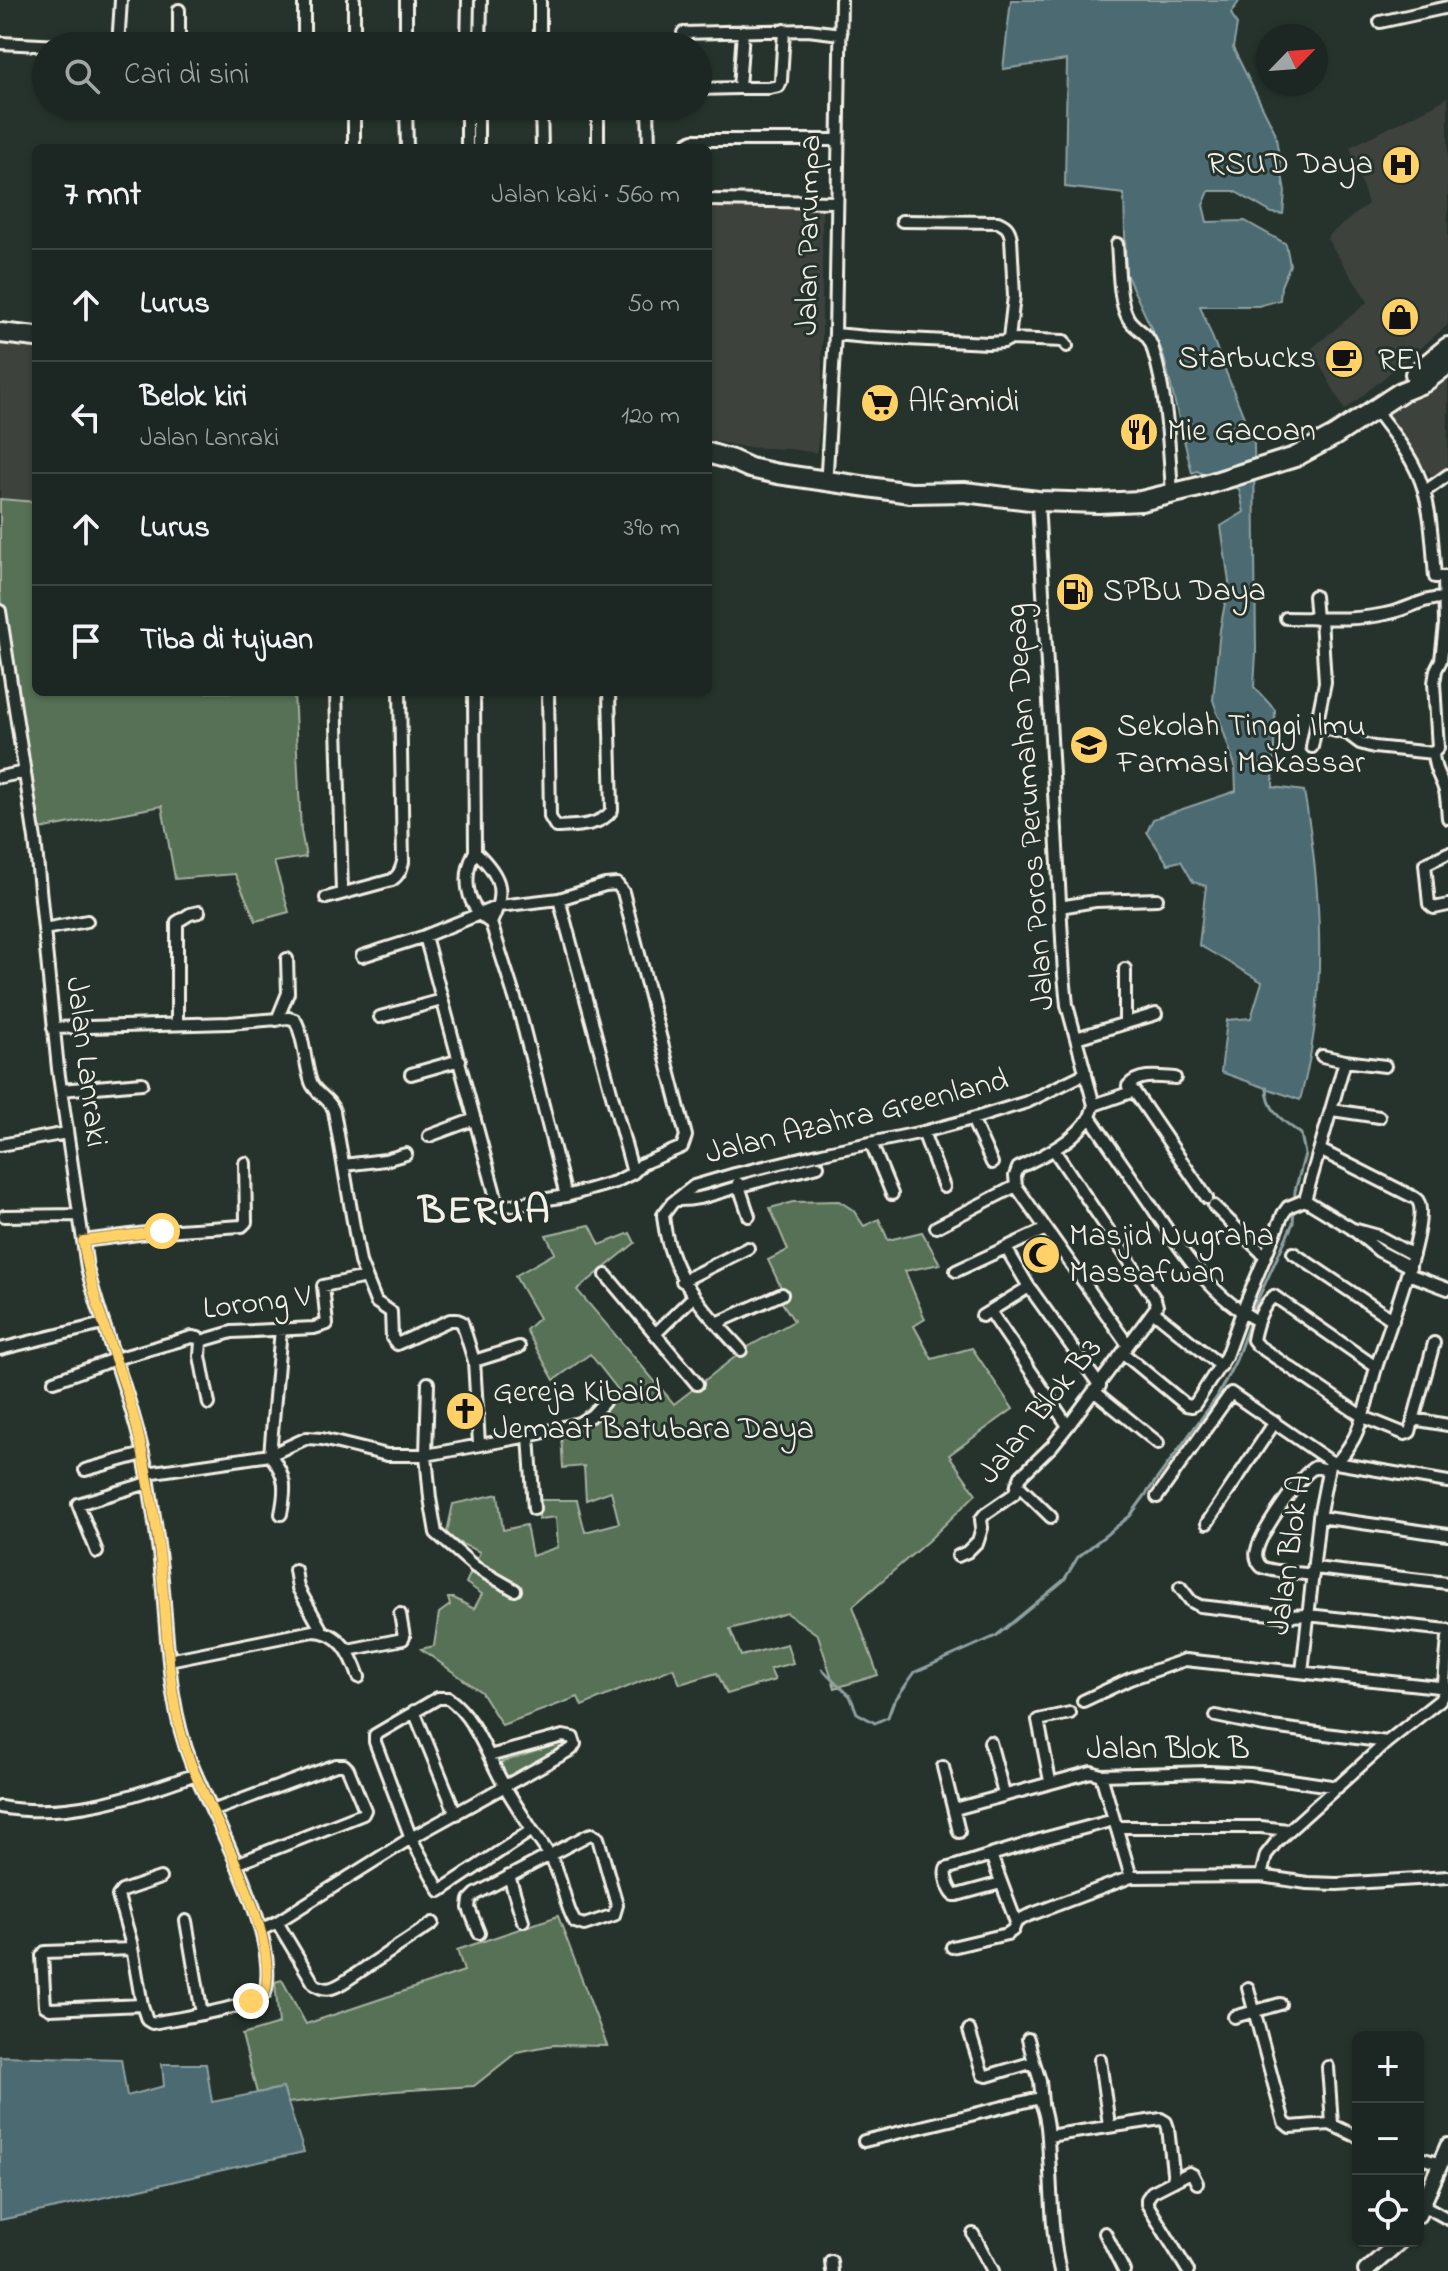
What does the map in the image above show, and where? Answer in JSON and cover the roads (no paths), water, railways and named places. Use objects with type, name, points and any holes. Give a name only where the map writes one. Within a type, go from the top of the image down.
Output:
[{"type":"highway","points":[[0,323],[32,327]]},
{"type":"highway","points":[[0,333],[32,337]]},
{"type":"highway","points":[[1401,392],[1416,373],[1448,347]]},
{"type":"highway","points":[[712,454],[778,474],[910,493],[964,492],[1038,501],[1141,501],[1295,457],[1401,392],[1423,383],[1448,364]]},
{"type":"highway","points":[[732,460],[751,458],[911,482],[936,491]]},
{"type":"main road","points":[[1424,2201],[1448,2146]]},
{"type":"main road","points":[[1366,2271],[1393,2247]]},
{"type":"street","points":[[119,32],[121,0]]},
{"type":"street","points":[[304,0],[304,32]]},
{"type":"street","points":[[354,0],[354,32]]},
{"type":"street","points":[[406,0],[406,32]]},
{"type":"street","points":[[468,0],[468,31],[480,32],[481,0]]},
{"type":"street","points":[[540,0],[540,32]]},
{"type":"street","name":"Jalan Parumpa","points":[[827,471],[835,334],[841,0]]},
{"type":"street","points":[[1380,22],[1448,7]]},
{"type":"street","points":[[179,10],[179,32]]},
{"type":"street","points":[[712,32],[784,30],[841,34]]},
{"type":"street","points":[[712,89],[779,86],[784,30]]},
{"type":"street","points":[[739,88],[743,31]]},
{"type":"street","points":[[0,43],[32,45]]},
{"type":"street","points":[[354,120],[354,144]]},
{"type":"street","points":[[406,120],[407,144]]},
{"type":"street","points":[[467,120],[467,144]]},
{"type":"street","points":[[478,120],[478,144]]},
{"type":"street","points":[[541,120],[542,144]]},
{"type":"street","points":[[598,120],[598,144]]},
{"type":"street","points":[[648,120],[649,144]]},
{"type":"street","points":[[687,144],[693,140],[837,140]]},
{"type":"street","points":[[712,200],[836,202]]},
{"type":"street","points":[[902,221],[998,222],[1009,229],[1014,296],[1009,339]]},
{"type":"street","points":[[1117,244],[1126,313],[1133,324],[1147,335],[1160,375],[1168,423],[1172,494]]},
{"type":"street","points":[[835,334],[988,343],[1009,339],[1064,341],[1067,346]]},
{"type":"street","points":[[1375,410],[1411,461],[1424,492],[1435,577],[1446,577],[1444,636],[1434,683],[1438,748],[1433,753],[1434,770],[1446,793],[1448,818]]},
{"type":"street","points":[[1424,492],[1448,475]]},
{"type":"street","name":"Jalan Poros Perumahan Depag","points":[[1038,501],[1065,990],[1094,1105]]},
{"type":"street","points":[[1312,747],[1325,682],[1314,596]]},
{"type":"street","points":[[1286,618],[1386,614],[1412,607],[1423,600],[1444,598]]},
{"type":"street","name":"Jalan Lanraki","points":[[0,611],[25,772],[53,1028],[87,1268],[135,1418],[148,1478],[179,1725],[196,1774],[261,1930],[267,1961],[265,1993],[251,2001],[202,2014]]},
{"type":"street","points":[[336,696],[342,892]]},
{"type":"street","points":[[326,898],[392,880],[402,869],[400,696]]},
{"type":"street","points":[[474,696],[475,851],[467,870],[467,882],[479,914],[491,923],[520,1014],[566,1196]]},
{"type":"street","points":[[548,696],[550,817],[556,827],[593,823],[606,818],[612,810],[609,696]]},
{"type":"street","points":[[1316,726],[1348,734],[1360,743],[1374,747],[1433,753]]},
{"type":"street","points":[[0,777],[25,772]]},
{"type":"street","points":[[475,851],[492,868],[500,889],[499,906],[491,923]]},
{"type":"street","points":[[1448,853],[1425,864],[1429,904],[1434,908],[1448,905]]},
{"type":"street","points":[[362,956],[425,936],[499,906],[559,899],[617,884],[623,892],[686,1136],[682,1147],[642,1164],[633,1173],[615,1182],[566,1196],[498,1205],[425,936]]},
{"type":"street","points":[[559,899],[633,1173]]},
{"type":"street","points":[[1060,907],[1095,901],[1157,899]]},
{"type":"street","points":[[177,1023],[177,922],[199,912]]},
{"type":"street","points":[[44,929],[87,921]]},
{"type":"street","points":[[277,1020],[288,993],[287,959]]},
{"type":"street","points":[[1125,969],[1125,1023]]},
{"type":"street","points":[[380,1017],[442,1000]]},
{"type":"street","points":[[1076,1038],[1156,1014]]},
{"type":"street","points":[[53,1028],[293,1018],[298,1023],[311,1084],[329,1101],[334,1111],[360,1262],[376,1302],[391,1312],[391,1333],[395,1343],[399,1344],[450,1320],[460,1320],[474,1361],[479,1444]]},
{"type":"street","points":[[1322,1056],[1385,1066]]},
{"type":"street","points":[[411,1074],[460,1060]]},
{"type":"street","points":[[1304,1202],[1345,1061]]},
{"type":"street","name":"Jalan Azahra Greenland","points":[[741,1350],[682,1281],[665,1233],[663,1217],[676,1200],[694,1186],[735,1174],[923,1132],[1027,1102],[1086,1073]]},
{"type":"street","points":[[1130,1091],[1129,1083],[1135,1080],[1159,1076],[1175,1078]]},
{"type":"street","points":[[61,1090],[142,1083]]},
{"type":"street","points":[[1265,1256],[1210,1202],[1135,1093],[1130,1091],[1094,1105],[1090,1117],[1071,1139],[1018,1168],[1015,1176],[1016,1186],[1126,1349],[1186,1405],[1195,1404],[1221,1366],[1235,1334],[1274,1296],[1376,1367]]},
{"type":"street","points":[[1332,1110],[1379,1117]]},
{"type":"street","points":[[1090,1117],[1191,1263],[1219,1292],[1250,1317]]},
{"type":"street","points":[[429,1136],[475,1119]]},
{"type":"street","points":[[972,1119],[992,1163]]},
{"type":"street","points":[[923,1132],[944,1187]]},
{"type":"street","points":[[0,1145],[67,1133]]},
{"type":"street","points":[[871,1143],[892,1194]]},
{"type":"street","points":[[1054,1150],[1152,1295],[1157,1304],[1154,1312],[1221,1366]]},
{"type":"street","name":"Jalan Blok A","points":[[1302,1672],[1319,1517],[1331,1465],[1354,1438],[1363,1417],[1376,1367],[1409,1270],[1419,1219],[1418,1201],[1320,1150]]},
{"type":"street","points":[[676,1200],[701,1199],[739,1186],[820,1170],[822,1153]]},
{"type":"street","points":[[344,1165],[406,1154]]},
{"type":"street","points":[[83,1241],[162,1231],[242,1226],[246,1222],[245,1163]]},
{"type":"street","points":[[735,1174],[749,1216]]},
{"type":"street","points":[[936,1227],[1016,1186]]},
{"type":"street","points":[[1434,1343],[1410,1432],[1405,1434],[1363,1417],[1255,1343],[1250,1317],[1265,1256],[1283,1214],[1288,1207],[1304,1202],[1351,1228],[1409,1270],[1448,1289]]},
{"type":"street","points":[[4,1216],[79,1215]]},
{"type":"street","points":[[1351,1228],[1378,1236],[1413,1255]]},
{"type":"street","points":[[956,1271],[1046,1229]]},
{"type":"street","points":[[682,1281],[748,1248]]},
{"type":"street","points":[[1006,1248],[1098,1389],[1158,1443]]},
{"type":"street","points":[[1293,1253],[1393,1320]]},
{"type":"street","points":[[606,1275],[697,1384]]},
{"type":"street","name":"Lorong V","points":[[54,1381],[115,1359],[192,1337],[201,1341],[232,1332],[314,1328],[327,1324],[323,1286],[366,1277]]},
{"type":"street","points":[[1029,1287],[986,1314],[1068,1426]]},
{"type":"street","points":[[717,1323],[782,1294]]},
{"type":"street","points":[[656,1333],[693,1297]]},
{"type":"street","name":"Jalan Blok B3","points":[[958,1556],[978,1541],[981,1519],[1014,1494],[1021,1476],[1052,1446],[1154,1312]]},
{"type":"street","points":[[0,1349],[103,1324]]},
{"type":"street","points":[[281,1329],[270,1455],[277,1463],[285,1484],[281,1514]]},
{"type":"street","points":[[201,1341],[200,1356],[209,1404]]},
{"type":"street","points":[[474,1361],[519,1347]]},
{"type":"street","points":[[428,1383],[426,1455],[436,1533],[475,1567],[515,1590]]},
{"type":"street","points":[[1157,1497],[1231,1393],[1331,1465]]},
{"type":"street","points":[[97,1552],[78,1504],[148,1478],[270,1455],[301,1439],[315,1438],[387,1455],[426,1455],[529,1436],[579,1423],[604,1402]]},
{"type":"street","points":[[1413,1419],[1448,1425]]},
{"type":"street","points":[[1207,1523],[1275,1422]]},
{"type":"street","points":[[529,1436],[534,1509]]},
{"type":"street","points":[[85,1470],[143,1454]]},
{"type":"street","points":[[1448,1482],[1331,1465],[1311,1469],[1284,1502],[1256,1554],[1258,1562],[1265,1568],[1448,1583]]},
{"type":"street","points":[[1017,1484],[1051,1517]]},
{"type":"street","points":[[1319,1517],[1448,1535]]},
{"type":"street","points":[[295,1570],[298,1588],[322,1631]]},
{"type":"street","points":[[1180,1587],[1191,1601],[1200,1606],[1448,1630]]},
{"type":"street","points":[[348,1650],[403,1639],[400,1614]]},
{"type":"street","points":[[169,1660],[322,1631],[333,1636],[348,1650],[359,1677]]},
{"type":"street","points":[[1261,1876],[1269,1850],[1288,1830],[1387,1742],[1440,1700],[1446,1688],[1448,1638]]},
{"type":"street","points":[[1083,1701],[1165,1665],[1185,1660],[1446,1688]]},
{"type":"street","points":[[479,1933],[469,1908],[470,1900],[549,1854],[588,1835],[596,1835],[617,1905],[614,1915],[584,1925],[575,1922],[570,1912],[549,1854],[458,1707],[448,1698],[438,1698],[380,1731],[374,1738],[411,1838],[440,1891],[532,1830]]},
{"type":"street","points":[[414,1711],[456,1814]]},
{"type":"street","points":[[1050,1781],[1038,1720],[1070,1713]]},
{"type":"street","points":[[1216,1716],[1277,1728],[1387,1742]]},
{"type":"street","points":[[261,1930],[411,1838],[572,1749],[575,1744],[573,1738],[563,1736],[489,1756]]},
{"type":"street","points":[[990,1742],[1004,1794]]},
{"type":"street","points":[[212,1811],[336,1765],[344,1765],[348,1769],[365,1810],[363,1814],[236,1864]]},
{"type":"street","points":[[943,1767],[959,1832]]},
{"type":"street","name":"Jalan Blok B","points":[[955,1809],[1091,1772],[1101,1775],[1250,1774],[1338,1787]]},
{"type":"street","points":[[0,1807],[43,1811],[71,1809],[123,1798],[196,1774]]},
{"type":"street","points":[[1101,1775],[1131,1877]]},
{"type":"street","points":[[1001,1883],[954,1895],[944,1872],[1046,1838],[1115,1823],[1288,1830]]},
{"type":"street","points":[[991,1855],[1016,1922]]},
{"type":"street","points":[[509,1876],[523,1921]]},
{"type":"street","points":[[952,1947],[1007,1934],[1016,1922],[1027,1916],[1131,1877],[1261,1876],[1337,1884],[1448,1877]]},
{"type":"street","points":[[160,1878],[119,1893],[142,2005],[149,2023],[202,2014],[186,1921]]},
{"type":"street","points":[[277,1922],[314,1984],[326,1989],[344,1982],[433,1923]]},
{"type":"street","points":[[132,1949],[49,1951],[42,1956],[46,2008],[142,2005]]},
{"type":"street","points":[[1248,1988],[1284,2122],[1290,2127],[1332,2124],[1352,2134]]},
{"type":"street","points":[[1234,2017],[1280,2004]]},
{"type":"street","points":[[969,2030],[983,2075],[1034,2062]]},
{"type":"street","points":[[1028,2039],[1040,2081],[1048,2136],[1060,2271]]},
{"type":"street","points":[[1100,2060],[1109,2125]]},
{"type":"street","points":[[1328,2067],[1332,2124]]},
{"type":"street","points":[[864,2141],[1036,2099],[1042,2103]]},
{"type":"street","points":[[1048,2136],[1109,2125],[1164,2120],[1168,2128],[1174,2181]]},
{"type":"street","points":[[1424,2159],[1440,2164]]},
{"type":"street","points":[[1188,2271],[1147,2204],[1147,2199],[1152,2192],[1191,2173],[1197,2183]]},
{"type":"street","points":[[1424,2211],[1448,2219]]},
{"type":"street","points":[[1105,2233],[1124,2271]]},
{"type":"street","points":[[973,2234],[993,2271]]},
{"type":"water","points":[[1011,0],[1240,0],[1231,13],[1237,25],[1233,48],[1275,132],[1285,192],[1283,214],[1272,213],[1234,191],[1209,191],[1203,205],[1207,222],[1245,221],[1286,244],[1290,265],[1281,286],[1280,300],[1258,306],[1200,306],[1254,443],[1254,687],[1275,710],[1273,787],[1304,791],[1315,868],[1318,985],[1315,1024],[1300,1100],[1221,1072],[1227,1020],[1251,1018],[1262,982],[1199,945],[1206,886],[1193,882],[1181,861],[1168,864],[1147,832],[1153,819],[1236,791],[1235,766],[1213,700],[1220,630],[1229,582],[1221,526],[1244,512],[1239,489],[1197,471],[1192,473],[1163,353],[1126,274],[1124,194],[1065,187],[1067,60],[1003,69]]},
{"type":"water","points":[[0,2056],[121,2059],[127,2096],[164,2086],[162,2064],[206,2064],[212,2102],[283,2088],[304,2152],[0,2220]]},
{"type":"waterway","points":[[1251,1314],[1293,1223],[1295,1191],[1305,1154],[1301,1134],[1273,1109],[1267,1087]]},
{"type":"waterway","points":[[822,1669],[850,1696],[857,1713],[875,1723],[888,1717],[893,1703],[915,1672],[996,1636],[1064,1580],[1078,1557],[1130,1516],[1217,1397],[1236,1360],[1250,1321]]},
{"type":"place","name":"RSUD Daya","points":[[1401,165]]},
{"type":"place","name":"REI","points":[[1400,317]]},
{"type":"place","name":"Starbucks","points":[[1344,359]]},
{"type":"place","name":"Alfamidi","points":[[880,403]]},
{"type":"place","name":"Mie Gacoan","points":[[1139,432]]},
{"type":"place","name":"SPBU Daya","points":[[1075,592]]},
{"type":"place","name":"Sekolah Tinggi Ilmu Farmasi Makassar","points":[[1089,745]]},
{"type":"place","name":"Masjid Nugraha Massafwan","points":[[1041,1255]]},
{"type":"place","name":"Gereja Kibaid Jemaat Batubara Daya","points":[[465,1411]]},
{"type":"district","name":"BERUA","points":[[485,1212]]}]
